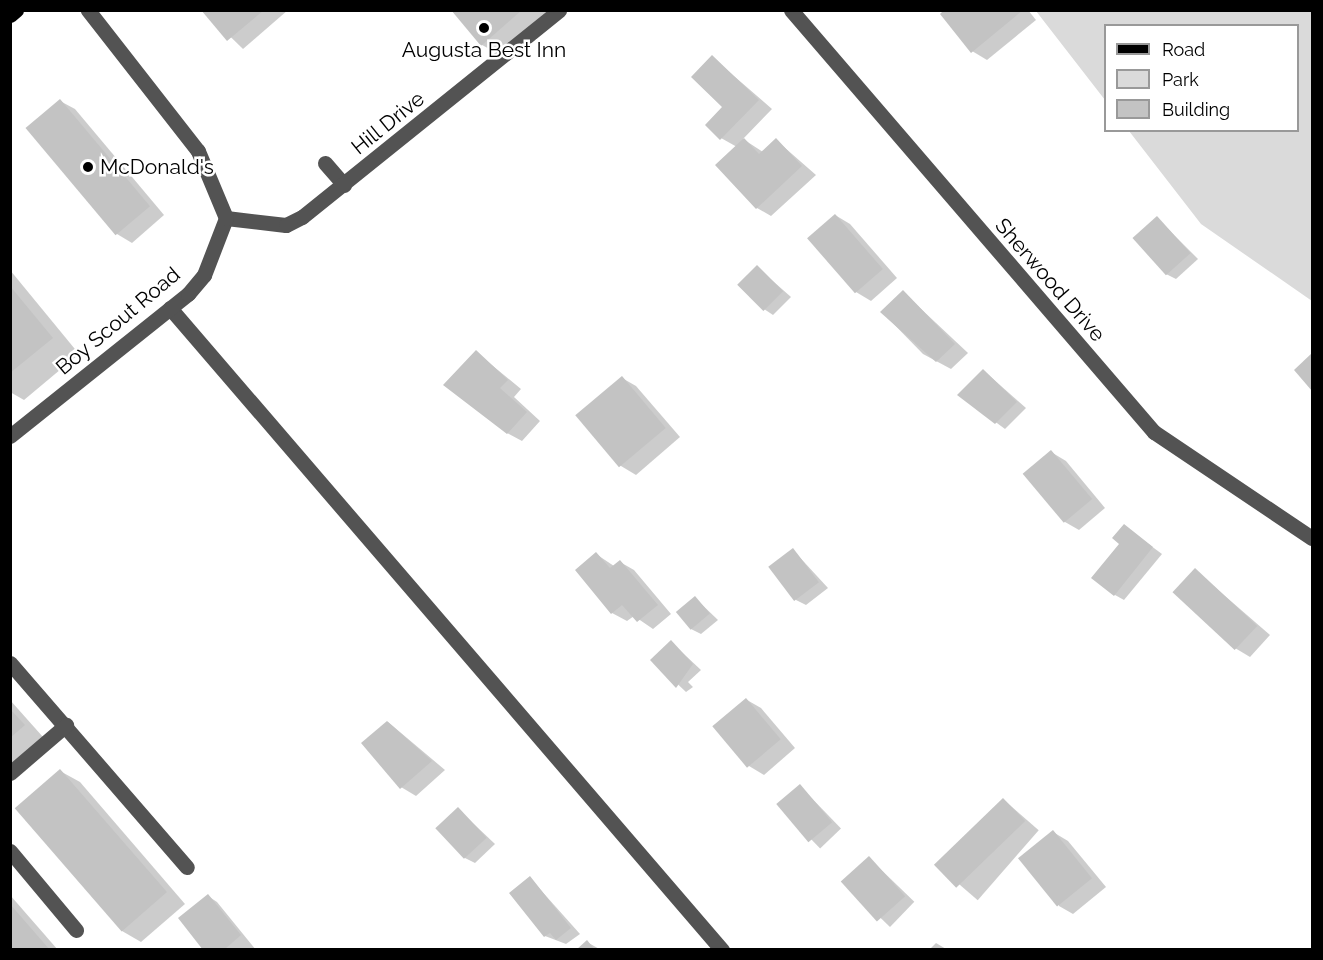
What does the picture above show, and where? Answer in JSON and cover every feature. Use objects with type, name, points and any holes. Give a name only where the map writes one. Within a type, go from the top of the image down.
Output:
[{"type":"main road","points":[[10,15],[16,10]]},
{"type":"street","points":[[88,10],[198,151],[226,218]]},
{"type":"street","name":"Hill Drive","points":[[226,218],[286,225],[344,185],[559,10]]},
{"type":"street","name":"Sherwood Drive","points":[[791,10],[1154,432],[1312,538]]},
{"type":"street","points":[[325,163],[344,185]]},
{"type":"street","name":"Boy Scout Road","points":[[10,436],[170,308],[204,275],[226,218]]},
{"type":"street","points":[[170,308],[722,950]]},
{"type":"street","points":[[10,663],[188,867]]},
{"type":"street","points":[[10,773],[66,725]]},
{"type":"street","points":[[10,851],[76,930]]},
{"type":"green space","points":[[1036,11],[1312,11],[1312,301],[1201,224],[1130,132],[1299,132],[1299,24],[1104,24],[1104,99]]},
{"type":"building","points":[[201,10],[264,10],[227,41]]},
{"type":"building","name":"Augusta Best Inn","points":[[451,10],[522,10],[481,46]]},
{"type":"building","points":[[944,10],[1023,10],[971,53],[940,14]]},
{"type":"building","points":[[712,55],[759,100],[720,140],[705,125],[722,107],[691,77]]},
{"type":"building","name":"McDonald's","points":[[60,99],[150,206],[116,235],[26,128]]},
{"type":"building","points":[[744,138],[759,154],[776,138],[802,166],[756,209],[715,165]]},
{"type":"building","points":[[835,214],[883,269],[855,293],[807,238]]},
{"type":"building","points":[[1157,216],[1190,253],[1166,275],[1132,238]]},
{"type":"building","points":[[757,265],[783,291],[763,311],[737,285]]},
{"type":"building","points":[[10,286],[53,338],[10,373]]},
{"type":"building","points":[[903,290],[955,344],[936,362],[880,312]]},
{"type":"building","points":[[476,350],[508,380],[500,388],[527,412],[507,434],[443,385]]},
{"type":"building","points":[[1312,353],[1312,391],[1294,370]]},
{"type":"building","points":[[983,369],[1017,402],[995,424],[957,395]]},
{"type":"building","points":[[622,376],[666,428],[619,467],[575,415]]},
{"type":"building","points":[[1051,450],[1092,499],[1064,523],[1023,474]]},
{"type":"building","points":[[1124,524],[1153,547],[1114,596],[1091,578],[1119,544],[1112,538]]},
{"type":"building","points":[[793,548],[819,582],[794,601],[768,567]]},
{"type":"building","points":[[596,552],[610,568],[620,560],[658,605],[637,622],[622,605],[611,614],[575,570]]},
{"type":"building","points":[[1195,568],[1257,626],[1235,650],[1172,592]]},
{"type":"building","points":[[695,596],[710,614],[691,630],[676,612]]},
{"type":"building","points":[[671,640],[693,664],[676,688],[650,660]]},
{"type":"building","points":[[746,698],[781,739],[747,768],[712,726]]},
{"type":"building","points":[[10,709],[25,725],[10,738]]},
{"type":"building","points":[[387,721],[432,761],[400,789],[361,743]]},
{"type":"building","points":[[60,769],[167,892],[122,931],[15,808]]},
{"type":"building","points":[[800,784],[832,822],[808,842],[776,804]]},
{"type":"building","points":[[1003,798],[1025,821],[956,888],[934,865]]},
{"type":"building","points":[[458,807],[487,838],[464,859],[435,828]]},
{"type":"building","points":[[1053,830],[1092,878],[1057,907],[1018,858]]},
{"type":"building","points":[[869,856],[905,896],[877,922],[841,881]]},
{"type":"building","points":[[530,876],[571,928],[556,940],[550,933],[544,937],[509,893]]},
{"type":"building","points":[[208,894],[241,935],[224,950],[203,950],[178,918]]},
{"type":"building","points":[[10,904],[50,950],[10,950]]},
{"type":"building","points":[[587,940],[595,950],[576,950]]},
{"type":"place","name":"Augusta Best Inn","points":[[484,28]]},
{"type":"place","name":"McDonald's","points":[[88,167]]}]
